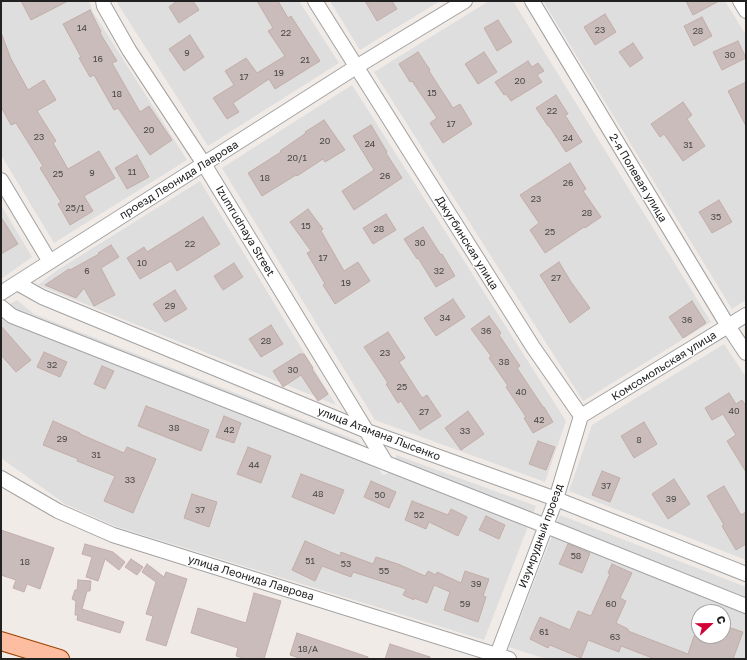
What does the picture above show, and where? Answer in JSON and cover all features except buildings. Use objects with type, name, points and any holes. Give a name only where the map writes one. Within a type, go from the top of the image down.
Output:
[{"type":"main road","points":[[1,641],[60,659]]},
{"type":"street","name":"Izumrudnaya Street","points":[[103,1],[104,6],[129,50],[204,164],[386,463]]},
{"type":"street","name":"Джугбинская улица","points":[[315,1],[533,347],[581,416]]},
{"type":"street","name":"проезд Леонида Лаврова","points":[[1,293],[356,67],[466,1]]},
{"type":"street","name":"2-я Полевая улица","points":[[532,1],[746,354]]},
{"type":"street","points":[[740,1],[746,11]]},
{"type":"street","points":[[1,180],[50,262]]},
{"type":"street","name":"улица Атамана Лысенко","points":[[17,283],[42,297],[367,431],[556,499],[746,574]]},
{"type":"street","points":[[1,307],[12,316],[746,606]]},
{"type":"street","name":"Комсомольская улица","points":[[581,416],[746,315]]},
{"type":"street","name":"Изумрудный проезд","points":[[503,657],[556,499],[581,416]]},
{"type":"street","name":"улица Леонида Лаврова","points":[[1,478],[58,511],[113,535],[503,657]]},
{"type":"shaded area","points":[[1,1],[89,1],[93,12],[187,160],[54,243],[1,155]]},
{"type":"shaded area","points":[[116,1],[299,1],[339,63],[208,146]]},
{"type":"shaded area","points":[[330,1],[440,1],[360,50]]},
{"type":"shaded area","points":[[489,1],[513,1],[711,322],[583,401],[374,72]]},
{"type":"shaded area","points":[[543,1],[725,1],[746,35],[746,300],[732,309]]},
{"type":"shaded area","points":[[352,85],[566,421],[545,482],[375,420],[222,168]]},
{"type":"shaded area","points":[[200,181],[336,405],[38,285],[56,271]]},
{"type":"shaded area","points":[[1,205],[32,257],[1,279]]},
{"type":"shaded area","points":[[17,300],[34,314],[358,441],[383,475],[396,470],[396,455],[536,506],[484,640],[117,527],[65,504],[1,458],[1,309]]},
{"type":"shaded area","points":[[724,344],[746,377],[746,560],[569,491],[592,425]]},
{"type":"shaded area","points":[[560,515],[746,587],[746,659],[546,659],[509,647]]}]
